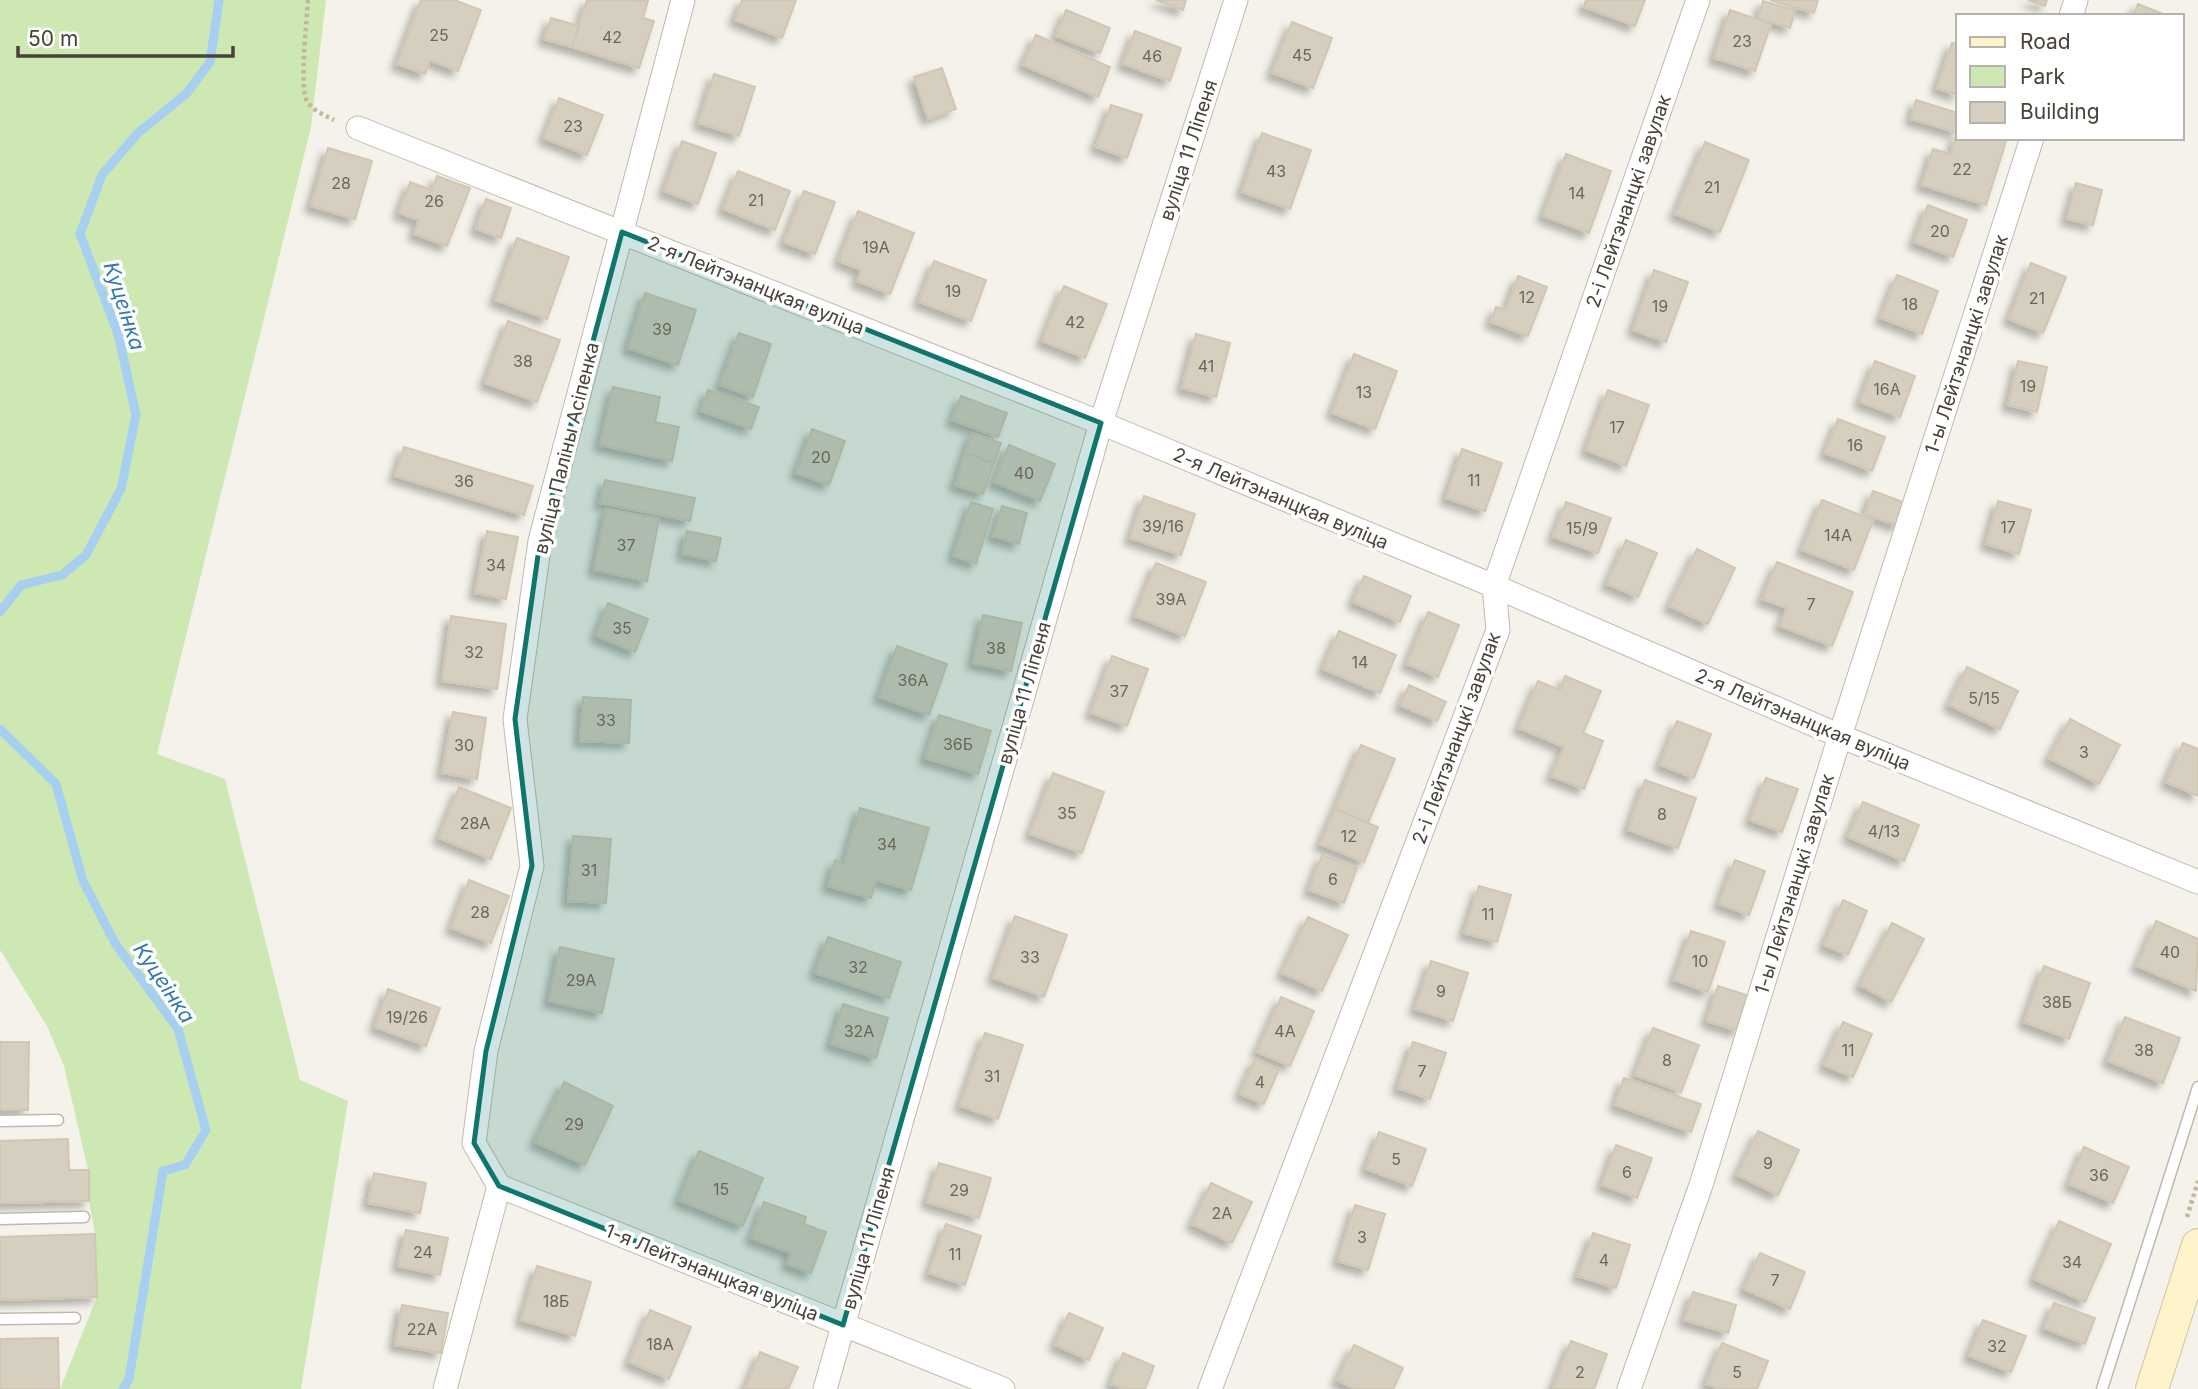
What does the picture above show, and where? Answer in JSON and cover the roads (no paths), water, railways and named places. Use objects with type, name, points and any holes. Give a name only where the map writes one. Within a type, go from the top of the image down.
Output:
[{"type":"main road","points":[[2152,1389],[2188,1311],[2198,1245]]},
{"type":"street","name":"вуліца Паліны Асіпенка","points":[[499,1186],[474,1143],[486,1051],[532,866],[515,719],[540,541],[683,0]]},
{"type":"street","name":"вуліца 11 Ліпеня","points":[[825,1389],[1101,423],[1236,0]]},
{"type":"street","name":"2-і Лейтэнанцкі завулак","points":[[1210,1389],[1498,630],[1494,586],[1698,0]]},
{"type":"street","name":"2-я Лейтэнанцкая вуліца","points":[[358,128],[1101,423],[1494,586],[1840,736],[2198,882]]},
{"type":"street","name":"1-ы Лейтэнанцкі завулак","points":[[1629,1389],[1701,1185],[1840,736],[2031,140]]},
{"type":"street","name":"1-я Лейтэнанцкая вуліца","points":[[499,1186],[1003,1389]]},
{"type":"street","points":[[445,1389],[499,1186]]},
{"type":"lane","points":[[2102,1389],[2198,1087]]},
{"type":"lane","points":[[0,1121],[58,1120]]},
{"type":"lane","points":[[0,1219],[84,1217]]},
{"type":"lane","points":[[0,1319],[75,1318]]},
{"type":"waterway","name":"Куцеінка","points":[[0,612],[21,585],[62,575],[86,555],[121,489],[136,415],[118,334],[80,234],[102,175],[138,133],[186,94],[210,62],[219,0]]},
{"type":"waterway","name":"Куцеінка","points":[[0,729],[56,784],[83,881],[115,943],[178,1029],[206,1130],[185,1165],[163,1171],[129,1379],[123,1389]]}]
